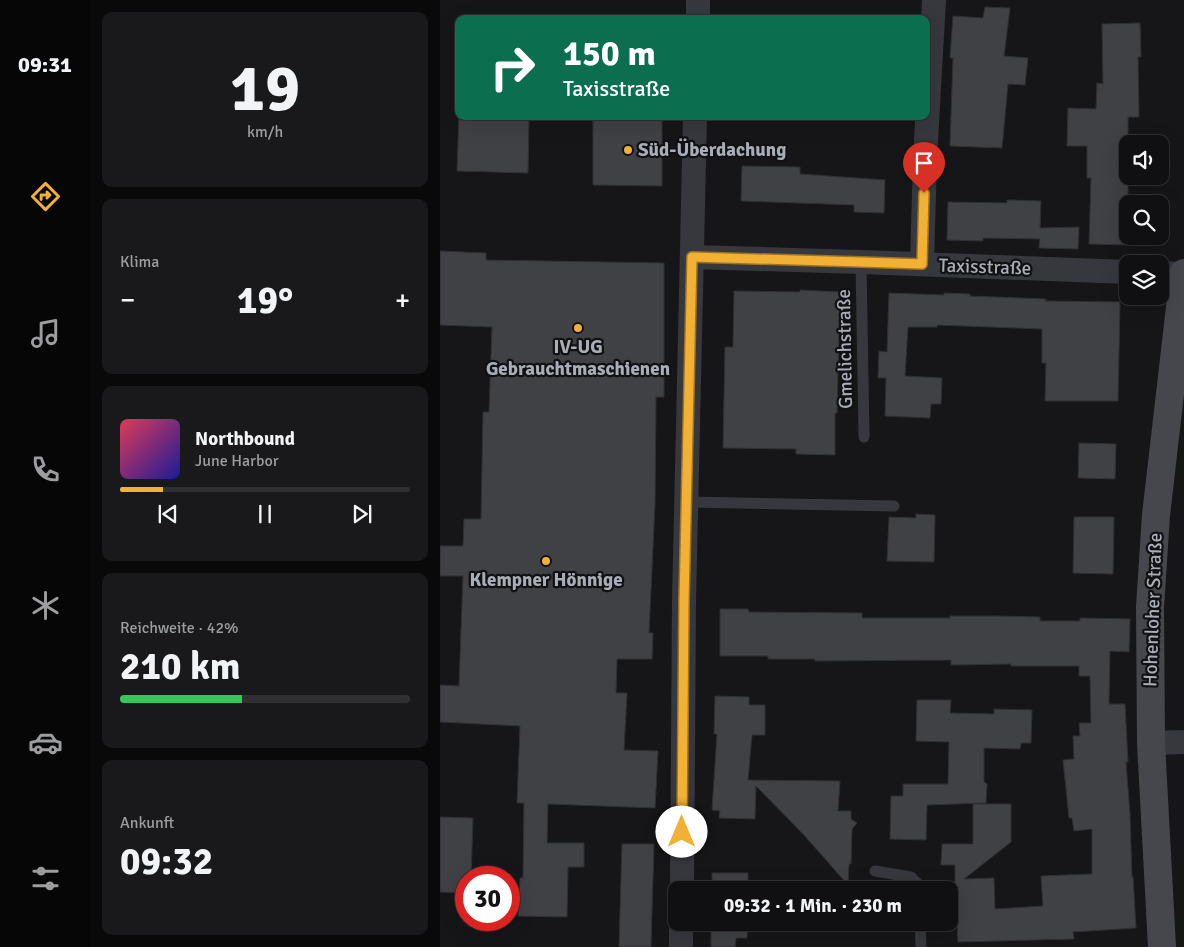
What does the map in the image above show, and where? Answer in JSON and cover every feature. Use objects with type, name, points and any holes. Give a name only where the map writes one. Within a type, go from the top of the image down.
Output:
[{"type":"street","points":[[698,0],[698,15]]},
{"type":"street","points":[[930,69],[934,0]]},
{"type":"street","points":[[682,881],[686,502],[695,120]]},
{"type":"street","points":[[922,264],[927,120]]},
{"type":"street","name":"Taxisstraße","points":[[692,257],[1119,272]]},
{"type":"street","points":[[1169,273],[1184,274]]},
{"type":"street","name":"Hohenloher Straße","points":[[1162,947],[1150,743],[1150,607],[1156,516],[1184,274]]},
{"type":"street","points":[[1150,743],[1184,742]]},
{"type":"street","points":[[681,931],[681,947]]},
{"type":"lane","name":"Gmelichstraße","points":[[861,262],[864,437]]},
{"type":"lane","points":[[686,502],[894,506]]},
{"type":"lane","points":[[875,871],[911,877],[915,881]]},
{"type":"lane","points":[[920,931],[921,947]]},
{"type":"building","points":[[985,7],[1010,8],[1004,56],[1028,58],[1025,85],[1008,84],[1002,148],[950,146],[953,58],[950,58],[953,16],[983,18]]},
{"type":"building","points":[[1140,23],[1141,57],[1138,57],[1139,117],[1128,117],[1128,135],[1119,135],[1119,185],[1128,185],[1128,195],[1119,195],[1119,245],[1089,244],[1091,178],[1087,178],[1087,146],[1067,146],[1068,108],[1096,109],[1097,83],[1103,84],[1102,24]]},
{"type":"building","points":[[459,120],[529,120],[528,173],[457,171]]},
{"type":"building","name":"Süd-Überdachung","points":[[593,120],[662,120],[662,186],[593,185]]},
{"type":"building","points":[[742,166],[800,167],[800,174],[885,180],[884,213],[854,212],[854,205],[741,201]]},
{"type":"building","points":[[1007,200],[1041,201],[1040,228],[1079,227],[1078,249],[1039,248],[1040,239],[983,238],[983,241],[947,240],[948,202],[1007,203]]},
{"type":"building","points":[[440,251],[486,253],[486,260],[664,263],[664,397],[656,397],[655,504],[649,633],[653,633],[652,659],[617,659],[616,693],[627,693],[624,750],[658,751],[655,808],[548,804],[547,843],[584,843],[584,867],[568,867],[567,917],[520,916],[520,878],[523,878],[524,803],[517,803],[520,726],[440,722],[440,685],[459,686],[463,576],[440,576],[440,546],[463,546],[464,519],[481,519],[483,412],[489,412],[492,327],[440,325]]},
{"type":"building","points":[[800,290],[840,292],[835,455],[796,454],[796,449],[723,448],[725,347],[733,347],[734,291],[800,292]]},
{"type":"building","points":[[889,293],[970,294],[970,296],[1046,299],[1045,301],[1119,302],[1120,305],[1118,401],[1045,401],[1046,363],[1042,363],[1042,329],[937,325],[937,327],[908,327],[905,376],[942,378],[941,404],[931,404],[930,418],[885,416],[886,378],[878,378],[879,351],[887,352]]},
{"type":"building","points":[[1079,443],[1116,444],[1115,479],[1078,478]]},
{"type":"building","points":[[916,514],[935,515],[934,562],[887,561],[889,517],[916,518]]},
{"type":"building","points":[[1074,517],[1114,517],[1113,574],[1073,573]]},
{"type":"building","points":[[720,609],[748,609],[749,612],[862,613],[862,618],[996,616],[1040,617],[1040,621],[1080,621],[1080,618],[1130,619],[1129,652],[1110,651],[1109,704],[1125,704],[1128,762],[1126,762],[1136,928],[1073,932],[1074,939],[958,942],[958,881],[955,881],[955,865],[941,865],[942,844],[973,844],[973,804],[1011,804],[1011,842],[964,879],[994,878],[995,909],[1043,906],[1041,876],[1092,874],[1092,829],[1074,831],[1072,818],[1069,818],[1063,760],[1074,759],[1073,736],[1080,736],[1079,723],[1091,723],[1090,676],[1079,676],[1079,666],[951,665],[951,660],[815,661],[815,659],[768,659],[768,656],[720,656]]},
{"type":"building","points":[[715,696],[749,697],[749,705],[765,705],[765,735],[752,735],[748,780],[840,781],[838,811],[851,811],[851,819],[857,823],[852,829],[851,864],[849,864],[848,881],[844,881],[804,835],[756,786],[755,819],[719,818],[720,811],[712,810],[717,734],[714,734]]},
{"type":"building","points":[[917,700],[951,700],[950,713],[994,714],[994,709],[1032,710],[1031,743],[1021,743],[1020,749],[984,748],[984,782],[987,784],[986,803],[927,805],[926,840],[890,839],[891,796],[903,796],[903,784],[948,784],[949,742],[916,741]]},
{"type":"building","points":[[440,817],[473,818],[471,866],[455,866],[455,893],[440,892]]},
{"type":"building","points":[[622,844],[654,844],[651,947],[619,947]]},
{"type":"building","points":[[712,873],[748,873],[748,881],[712,881]]},
{"type":"building","points":[[711,931],[747,931],[747,938],[736,938],[735,947],[711,947]]},
{"type":"place","name":"Süd-Überdachung","points":[[628,150]]},
{"type":"place","name":"IV-UG Gebrauchtmaschienen","points":[[578,328]]},
{"type":"place","name":"Klempner Hönnige","points":[[546,561]]},
{"type":"route","points":[[682,832],[684,601],[692,257],[922,264],[924,193]]}]
